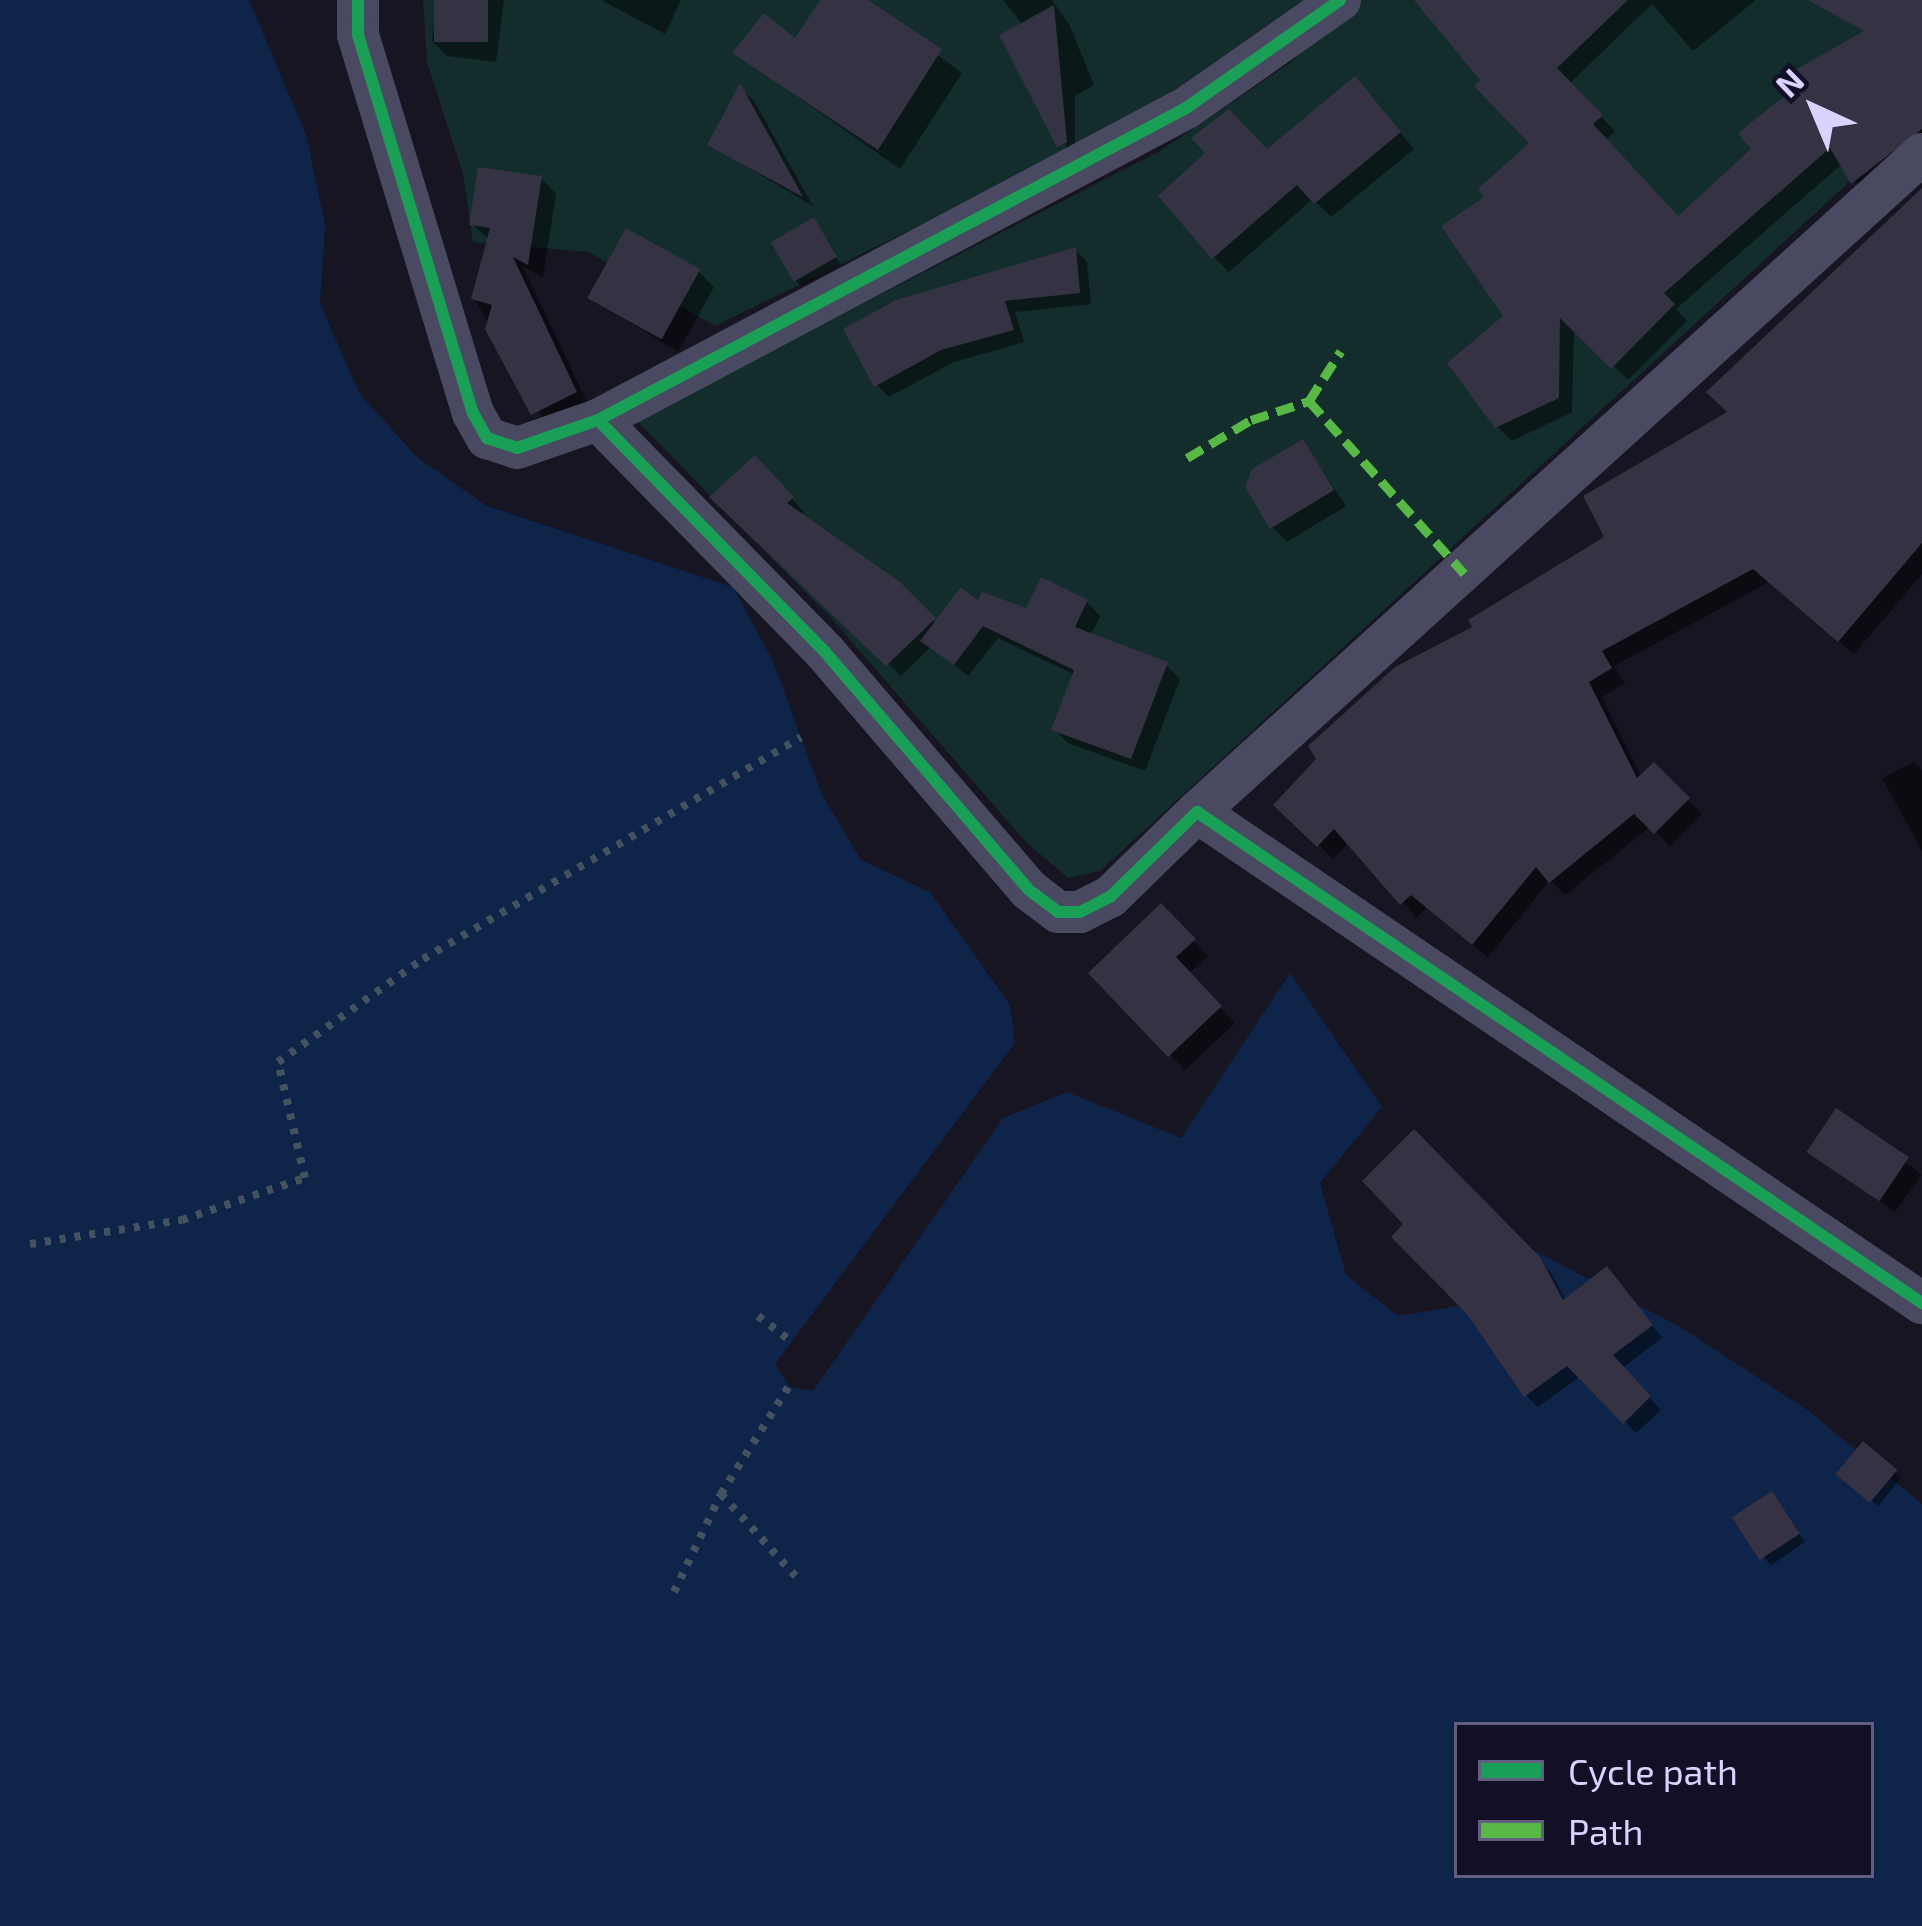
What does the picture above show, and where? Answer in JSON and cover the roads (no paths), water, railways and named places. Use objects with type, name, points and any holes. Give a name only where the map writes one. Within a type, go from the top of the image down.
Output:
[{"type":"street","points":[[358,0],[358,35],[480,425],[499,445],[518,448],[598,420],[1186,108],[1340,0]]},
{"type":"street","points":[[598,420],[824,652],[1029,890],[1058,912],[1079,912],[1110,897],[1197,812],[1922,154]]},
{"type":"street","points":[[1197,812],[1922,1303]]},
{"type":"water","points":[[0,0],[249,0],[306,135],[325,225],[320,303],[359,393],[418,458],[487,506],[733,587],[773,661],[822,795],[861,860],[930,892],[1010,1005],[1015,1043],[775,1364],[789,1386],[813,1391],[1003,1118],[1067,1092],[1181,1138],[1290,973],[1382,1107],[1320,1183],[1346,1275],[1398,1316],[1465,1305],[1535,1251],[1682,1328],[1806,1409],[1922,1504],[1922,1926],[0,1926]]}]
